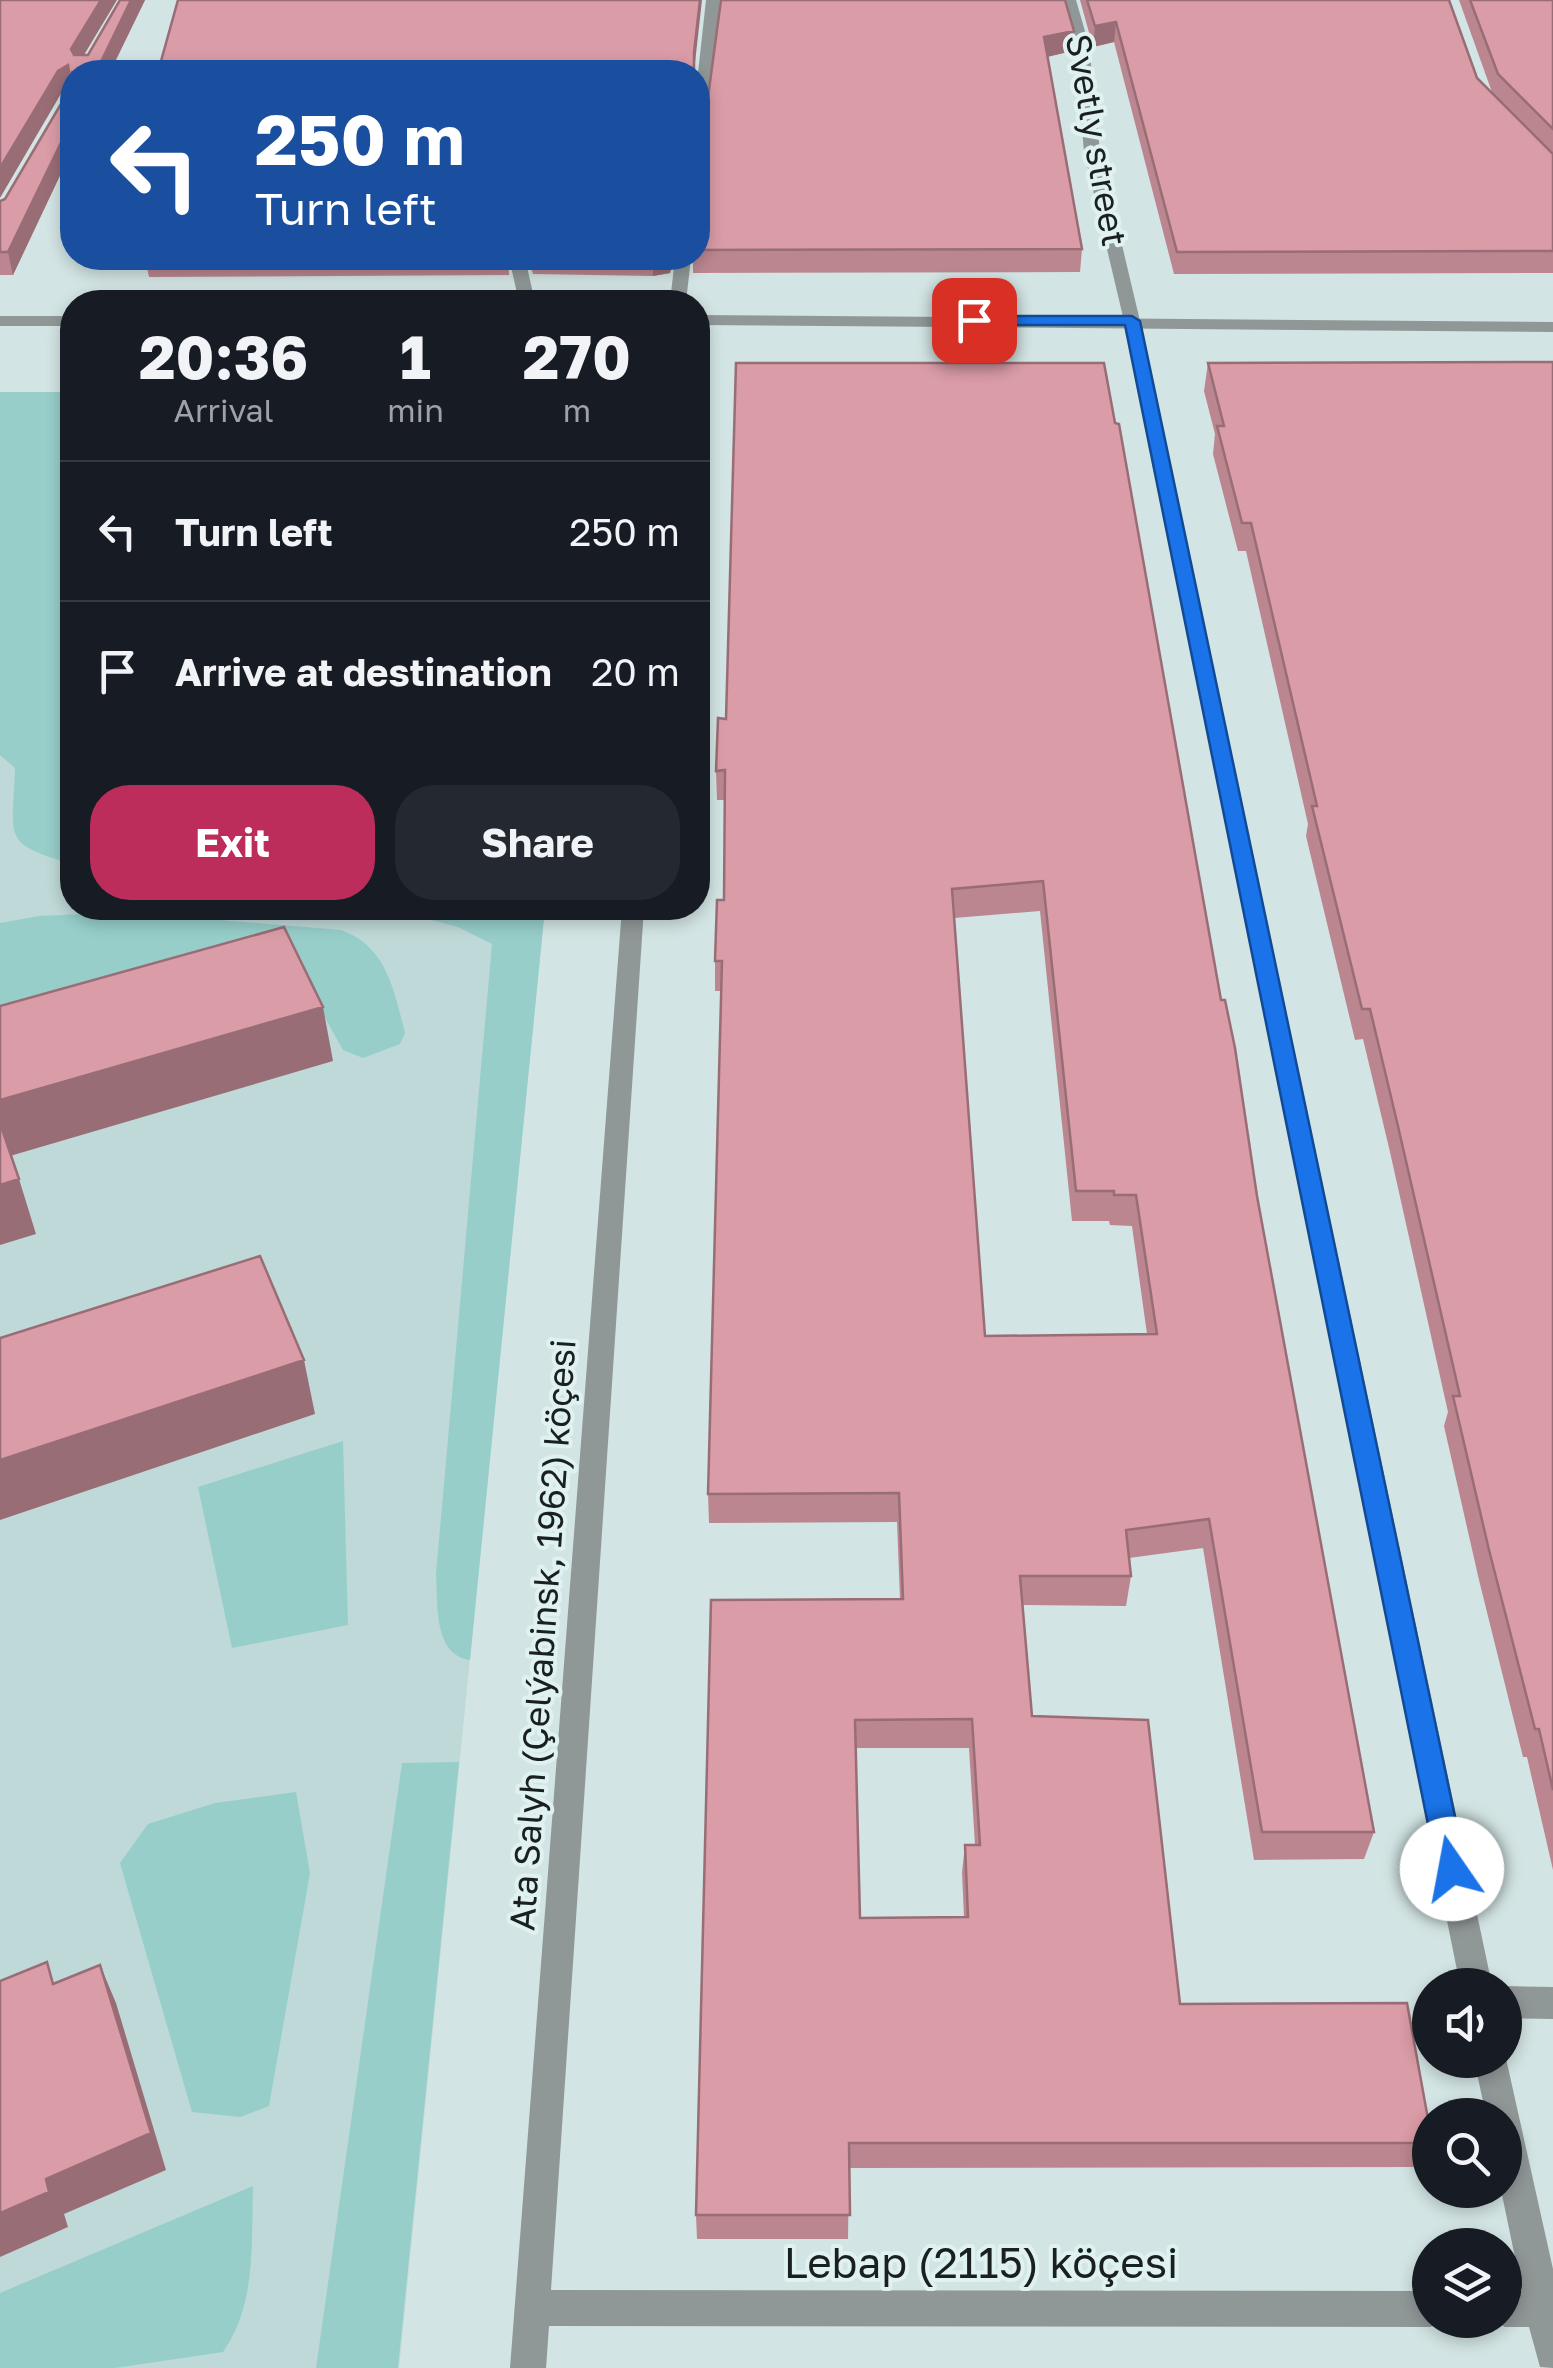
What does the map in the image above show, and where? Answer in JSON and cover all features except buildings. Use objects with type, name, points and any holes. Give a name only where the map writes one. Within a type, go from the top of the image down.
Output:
[{"type":"street","points":[[706,60],[713,0]]},
{"type":"street","name":"Svetly street","points":[[1069,0],[1082,45],[1092,152],[1132,321],[1472,1968]]},
{"type":"street","points":[[710,320],[1553,326]]},
{"type":"street","points":[[0,321],[60,321]]},
{"type":"street","name":"Ata Salyh (Çelýabinsk, 1962) köçesi","points":[[528,2368],[632,920]]},
{"type":"street","points":[[1522,2002],[1553,2003]]},
{"type":"street","points":[[1522,2205],[1553,2354]]},
{"type":"street","name":"Lebap (2115) köçesi","points":[[531,2308],[1412,2309]]},
{"type":"street","points":[[1522,2309],[1544,2309]]},
{"type":"shaded area","points":[[0,392],[60,392],[60,920],[544,920],[399,2368],[0,2368]]},
{"type":"shaded area","points":[[0,392],[60,392],[60,860],[32,850],[16,835],[15,768],[0,755]]},
{"type":"shaded area","points":[[60,915],[60,920],[222,920],[341,930],[357,937],[379,959],[392,986],[405,1033],[400,1044],[363,1058],[343,1050],[297,968],[0,1050],[0,923]]},
{"type":"shaded area","points":[[431,920],[544,920],[470,1660],[449,1649],[444,1638],[436,1574],[492,944],[458,927]]},
{"type":"shaded area","points":[[343,1441],[348,1625],[232,1648],[198,1487]]},
{"type":"shaded area","points":[[459,1762],[398,2368],[316,2368],[402,1763]]},
{"type":"shaded area","points":[[296,1792],[310,1873],[269,2106],[240,2117],[192,2112],[120,1863],[148,1824],[215,1803]]},
{"type":"shaded area","points":[[253,2186],[247,2293],[242,2314],[223,2352],[115,2368],[0,2368],[0,2293]]},
{"type":"route","points":[[974,320],[1132,321],[1452,1869]]}]
